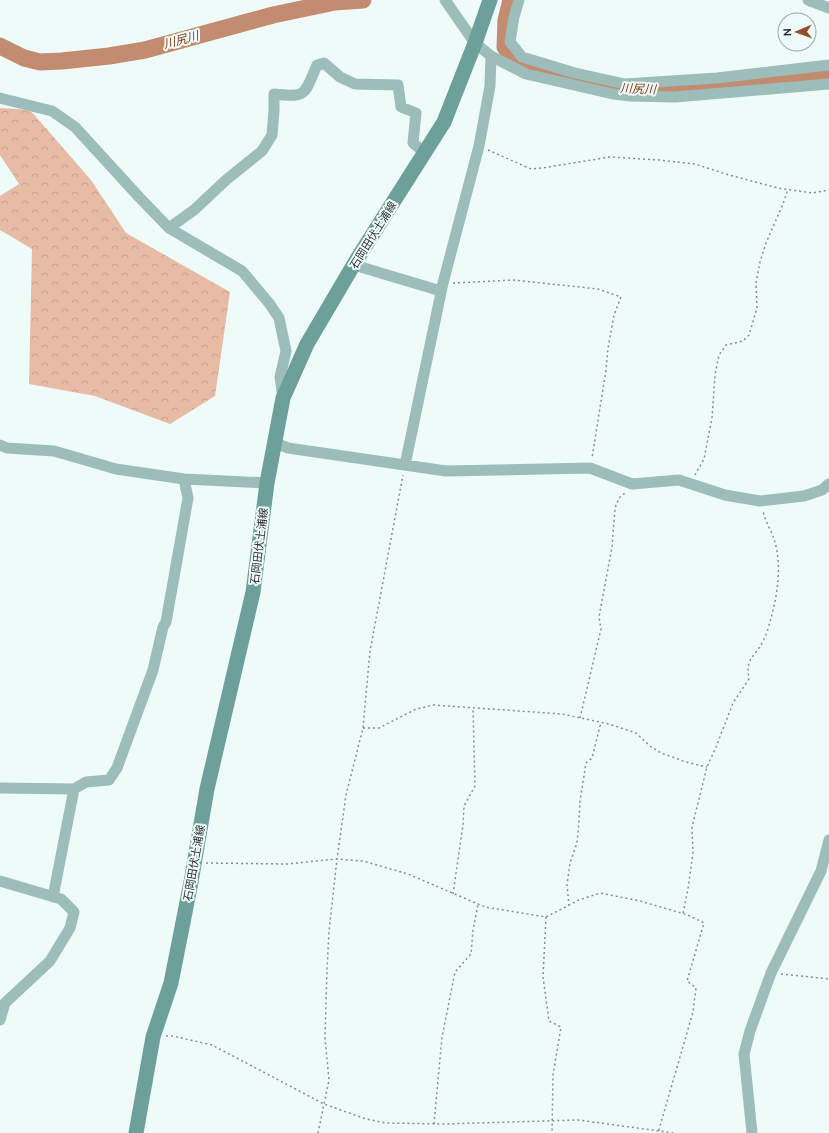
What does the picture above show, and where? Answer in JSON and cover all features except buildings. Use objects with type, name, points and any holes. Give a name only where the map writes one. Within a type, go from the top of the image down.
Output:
[{"type":"main road","name":"石岡田伏土浦線","points":[[136,1133],[153,1037],[171,983],[207,789],[253,592],[267,483],[283,398],[307,344],[354,265],[444,122],[490,0]]},
{"type":"street","points":[[444,0],[475,43],[491,56],[526,74],[613,94],[675,97],[829,84]]},
{"type":"street","points":[[519,0],[514,17],[510,42],[522,57],[575,73],[625,84],[717,78],[829,65]]},
{"type":"street","points":[[808,0],[829,8]]},
{"type":"street","points":[[405,466],[442,287],[479,146],[490,86],[491,56]]},
{"type":"street","points":[[169,228],[194,210],[226,180],[262,151],[272,135],[274,94],[295,96],[305,91],[317,65],[324,63],[340,76],[355,84],[398,85],[401,107],[416,113],[413,143],[425,153]]},
{"type":"street","points":[[0,98],[52,111],[75,128],[169,228],[242,271],[279,318],[286,351],[280,377],[283,398]]},
{"type":"street","points":[[354,265],[442,287]]},
{"type":"street","points":[[275,443],[288,448],[446,471],[590,468],[632,484],[679,480],[725,495],[760,502],[804,496],[822,490],[829,484]]},
{"type":"street","points":[[0,444],[7,448],[54,451],[116,469],[184,479],[267,483]]},
{"type":"street","points":[[0,788],[74,789],[86,782],[109,780],[117,768],[151,677],[166,622],[188,498],[184,479]]},
{"type":"street","points":[[53,897],[74,789]]},
{"type":"street","points":[[752,1133],[744,1054],[750,1031],[771,973],[821,871],[829,840]]},
{"type":"street","points":[[0,881],[61,900],[74,912],[70,928],[50,961],[5,1003],[0,1020]]},
{"type":"path","points":[[479,146],[531,169],[610,157],[659,160],[695,164],[729,175],[788,189],[812,193],[829,190]]},
{"type":"path","points":[[690,483],[704,459],[712,418],[715,375],[719,355],[726,345],[743,341],[749,335],[757,308],[756,283],[760,262],[766,243],[784,204],[788,189]]},
{"type":"path","points":[[442,287],[513,280],[598,289],[621,297],[614,315],[608,348],[606,370],[590,468]]},
{"type":"path","points":[[318,1133],[329,1080],[325,1038],[328,954],[337,859],[346,795],[363,728],[370,651],[405,466]]},
{"type":"path","points":[[580,718],[601,629],[599,617],[612,547],[615,508],[619,498],[631,488],[632,484]]},
{"type":"path","points":[[683,914],[693,853],[692,827],[707,767],[733,704],[749,679],[747,668],[751,658],[763,642],[771,618],[778,579],[777,560],[774,540],[760,502]]},
{"type":"path","points":[[363,728],[379,728],[416,709],[434,705],[562,714],[601,722],[636,733],[650,746],[661,753],[686,762],[707,767]]},
{"type":"path","points":[[453,894],[463,825],[464,806],[475,786],[473,708]]},
{"type":"path","points":[[569,906],[567,885],[570,864],[577,843],[580,801],[586,763],[592,758],[601,722]]},
{"type":"path","points":[[194,863],[235,865],[287,864],[337,859],[363,861],[408,874],[485,907],[546,917],[600,893],[640,901],[683,914],[704,923],[687,981],[696,988],[693,1012],[658,1132]]},
{"type":"path","points":[[434,1124],[442,1037],[455,972],[471,954],[473,930],[478,904]]},
{"type":"path","points":[[546,917],[543,977],[549,1021],[561,1027],[553,1076],[552,1133]]},
{"type":"path","points":[[771,973],[829,979]]},
{"type":"path","points":[[153,1037],[173,1036],[216,1047],[324,1104],[366,1119],[386,1123],[434,1124],[578,1120],[674,1133]]},
{"type":"green space","points":[[0,108],[30,110],[91,180],[126,233],[230,292],[215,396],[170,424],[95,396],[29,384],[32,249],[0,230],[0,196],[19,184],[0,155]]},
{"type":"waterway","name":"川尻川","points":[[0,46],[24,58],[40,62],[109,56],[145,50],[273,15],[335,2],[363,0]]},
{"type":"waterway","name":"川尻川","points":[[511,0],[506,20],[505,47],[512,57],[527,68],[582,81],[620,89],[670,90],[829,74]]}]
